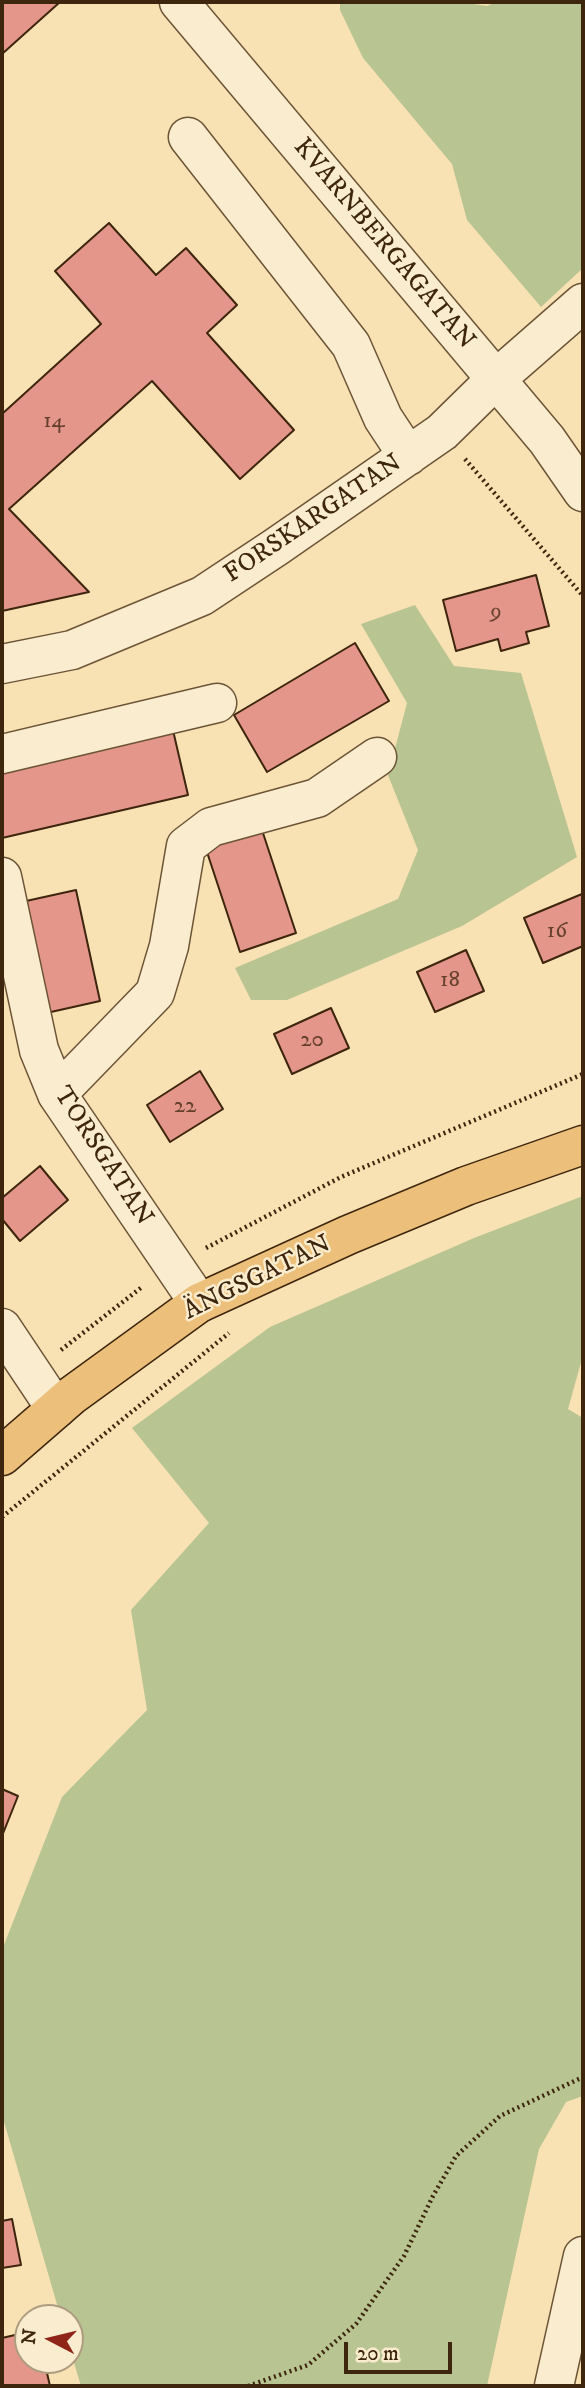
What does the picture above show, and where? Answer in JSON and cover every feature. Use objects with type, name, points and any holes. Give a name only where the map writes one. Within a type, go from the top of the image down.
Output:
[{"type":"main road","name":"ÄNGSGATAN","points":[[466,1186],[583,1129]]},
{"type":"main road","name":"ÄNGSGATAN","points":[[2,1456],[56,1409],[199,1303],[348,1235],[466,1186],[583,1145]]},
{"type":"street","name":"KVARNBERGAGATAN","points":[[179,2],[547,440],[583,492]]},
{"type":"street","points":[[188,137],[351,345],[383,418],[408,456]]},
{"type":"street","name":"FORSKARGATAN","points":[[2,664],[72,650],[202,596],[442,432],[496,379],[583,303]]},
{"type":"street","points":[[2,754],[218,703]]},
{"type":"street","points":[[57,1094],[155,993],[169,946],[186,846],[211,827],[317,798],[377,757]]},
{"type":"street","name":"TORSGATAN","points":[[2,877],[39,1050],[57,1094],[199,1303]]},
{"type":"street","points":[[2,1328],[56,1409]]},
{"type":"street","points":[[554,2386],[583,2256]]},
{"type":"path","points":[[442,432],[583,596]]},
{"type":"path","points":[[33,1374],[164,1269],[341,1177],[583,1074]]},
{"type":"path","points":[[2,1517],[232,1331]]},
{"type":"path","points":[[248,2386],[308,2365],[356,2324],[404,2256],[456,2156],[500,2116],[583,2077]]},
{"type":"green space","points":[[340,2],[460,2],[487,6],[496,2],[583,2],[583,268],[541,307],[467,220],[452,164],[363,58],[340,10]]},
{"type":"green space","points":[[415,605],[454,666],[521,673],[577,857],[462,926],[287,1000],[251,1000],[235,968],[398,899],[418,850],[388,775],[407,703],[361,624]]},
{"type":"green space","points":[[583,1196],[583,1355],[568,1409],[583,1418],[583,2096],[566,2102],[539,2149],[487,2386],[81,2386],[77,2374],[84,2374],[84,2304],[57,2304],[2,2115],[2,1950],[62,1797],[147,1710],[131,1610],[209,1523],[132,1428],[270,1327],[474,1238]]},
{"type":"building","points":[[2,2],[60,2],[2,54]]},
{"type":"building","points":[[109,223],[156,275],[186,248],[237,305],[207,333],[294,430],[240,479],[152,381],[9,509],[89,592],[2,611],[2,414],[101,324],[55,271]]},
{"type":"building","points":[[536,575],[549,626],[526,632],[529,643],[501,651],[498,639],[456,651],[443,600]]},
{"type":"building","points":[[355,643],[389,701],[267,772],[234,715]]},
{"type":"building","points":[[172,726],[188,795],[2,838],[2,767]]},
{"type":"building","points":[[260,824],[296,933],[240,952],[204,843]]},
{"type":"building","points":[[76,890],[100,1001],[42,1014],[17,903]]},
{"type":"building","points":[[582,894],[583,946],[543,963],[524,918]]},
{"type":"building","points":[[466,950],[484,991],[435,1012],[417,972]]},
{"type":"building","points":[[331,1008],[349,1048],[292,1074],[274,1034]]},
{"type":"building","points":[[200,1071],[223,1109],[170,1142],[147,1105]]},
{"type":"building","points":[[40,1166],[68,1200],[20,1241],[2,1219],[2,1198]]},
{"type":"building","points":[[2,1789],[18,1796],[2,1836]]},
{"type":"building","points":[[12,2219],[21,2265],[2,2268],[2,2221]]},
{"type":"building","points":[[14,2335],[14,2374],[47,2374],[50,2386],[2,2386],[2,2338]]}]
